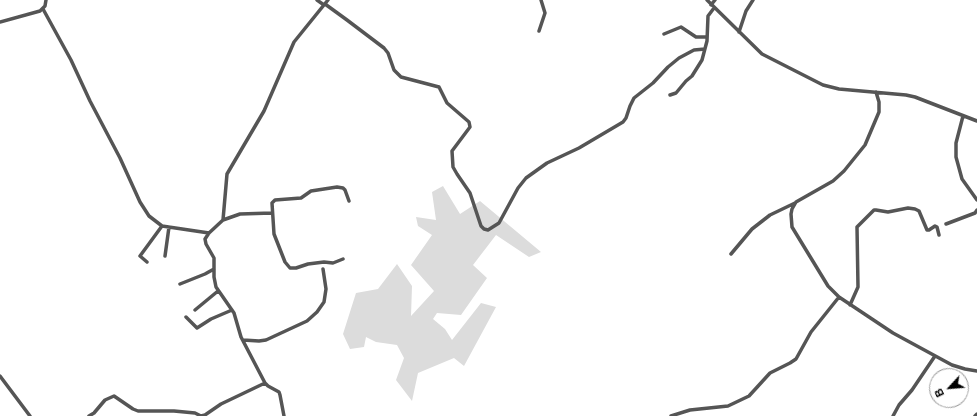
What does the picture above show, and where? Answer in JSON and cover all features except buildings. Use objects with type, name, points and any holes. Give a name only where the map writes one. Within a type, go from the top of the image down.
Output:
[{"type":"street","points":[[46,0],[43,9],[71,60],[90,101],[120,158],[140,202],[149,216],[162,226],[209,233]]},
{"type":"street","points":[[317,0],[347,20],[384,48],[388,53],[394,70],[401,77],[439,87],[447,103],[469,122],[470,127],[452,151],[453,167],[470,193],[481,226],[488,230],[492,229],[499,223],[518,188],[526,178],[547,163],[579,148],[623,122],[634,98],[653,83],[668,67],[679,58],[694,50],[706,49]]},
{"type":"street","points":[[223,220],[226,178],[229,170],[264,111],[296,38],[328,0]]},
{"type":"street","points":[[539,31],[545,13],[541,0]]},
{"type":"street","points":[[707,0],[762,54],[830,87],[915,97],[977,121]]},
{"type":"street","points":[[670,95],[676,93],[692,76],[704,58],[708,16],[715,0]]},
{"type":"street","points":[[739,32],[746,11],[753,0]]},
{"type":"street","points":[[0,22],[43,9]]},
{"type":"street","points":[[664,34],[681,27],[696,36],[707,37]]},
{"type":"street","points":[[731,254],[752,229],[770,215],[833,181],[844,172],[865,145],[879,112],[879,102],[876,92]]},
{"type":"street","points":[[963,116],[956,143],[956,157],[962,179],[977,200]]},
{"type":"street","points":[[343,259],[333,262],[308,264],[296,268],[290,268],[285,262],[274,234],[272,213],[273,201],[299,199],[311,191],[340,187],[347,193],[349,201]]},
{"type":"street","points":[[796,202],[791,214],[792,227],[828,286],[838,297],[893,333],[935,356],[958,368],[977,370]]},
{"type":"street","points":[[850,305],[858,287],[857,227],[874,210],[888,212],[908,208],[915,209],[919,211],[927,230],[935,226],[937,227],[939,236]]},
{"type":"street","points":[[946,224],[975,213],[977,210]]},
{"type":"street","points":[[272,213],[240,214],[223,220],[207,235],[205,241],[214,258],[215,282],[218,291],[232,310],[243,340],[265,383],[280,395],[284,416]]},
{"type":"street","points":[[147,262],[140,256],[162,226]]},
{"type":"street","points":[[165,256],[168,227]]},
{"type":"street","points":[[180,284],[203,275],[214,268]]},
{"type":"street","points":[[243,340],[266,340],[307,320],[317,312],[324,302],[326,289],[323,269]]},
{"type":"street","points":[[195,310],[218,291]]},
{"type":"street","points":[[671,416],[690,410],[728,406],[749,396],[770,373],[790,363],[796,358],[810,332],[838,297]]},
{"type":"street","points":[[186,317],[197,328],[211,319],[232,310]]},
{"type":"street","points":[[893,416],[899,405],[912,390],[935,356]]},
{"type":"street","points":[[0,376],[30,416]]},
{"type":"street","points":[[89,416],[94,413],[105,400],[114,396],[138,411],[174,411],[195,413],[201,416],[205,415],[221,404],[265,383]]},
{"type":"shaded area","points":[[443,186],[460,214],[480,201],[541,252],[529,257],[496,235],[473,265],[487,278],[461,315],[437,313],[433,319],[445,329],[452,340],[481,303],[496,307],[464,366],[454,358],[418,373],[412,401],[396,380],[404,358],[397,345],[376,342],[366,337],[364,347],[350,349],[343,334],[356,293],[378,289],[397,264],[412,286],[411,316],[434,291],[411,265],[432,235],[418,226],[416,217],[436,220],[432,192]]}]
